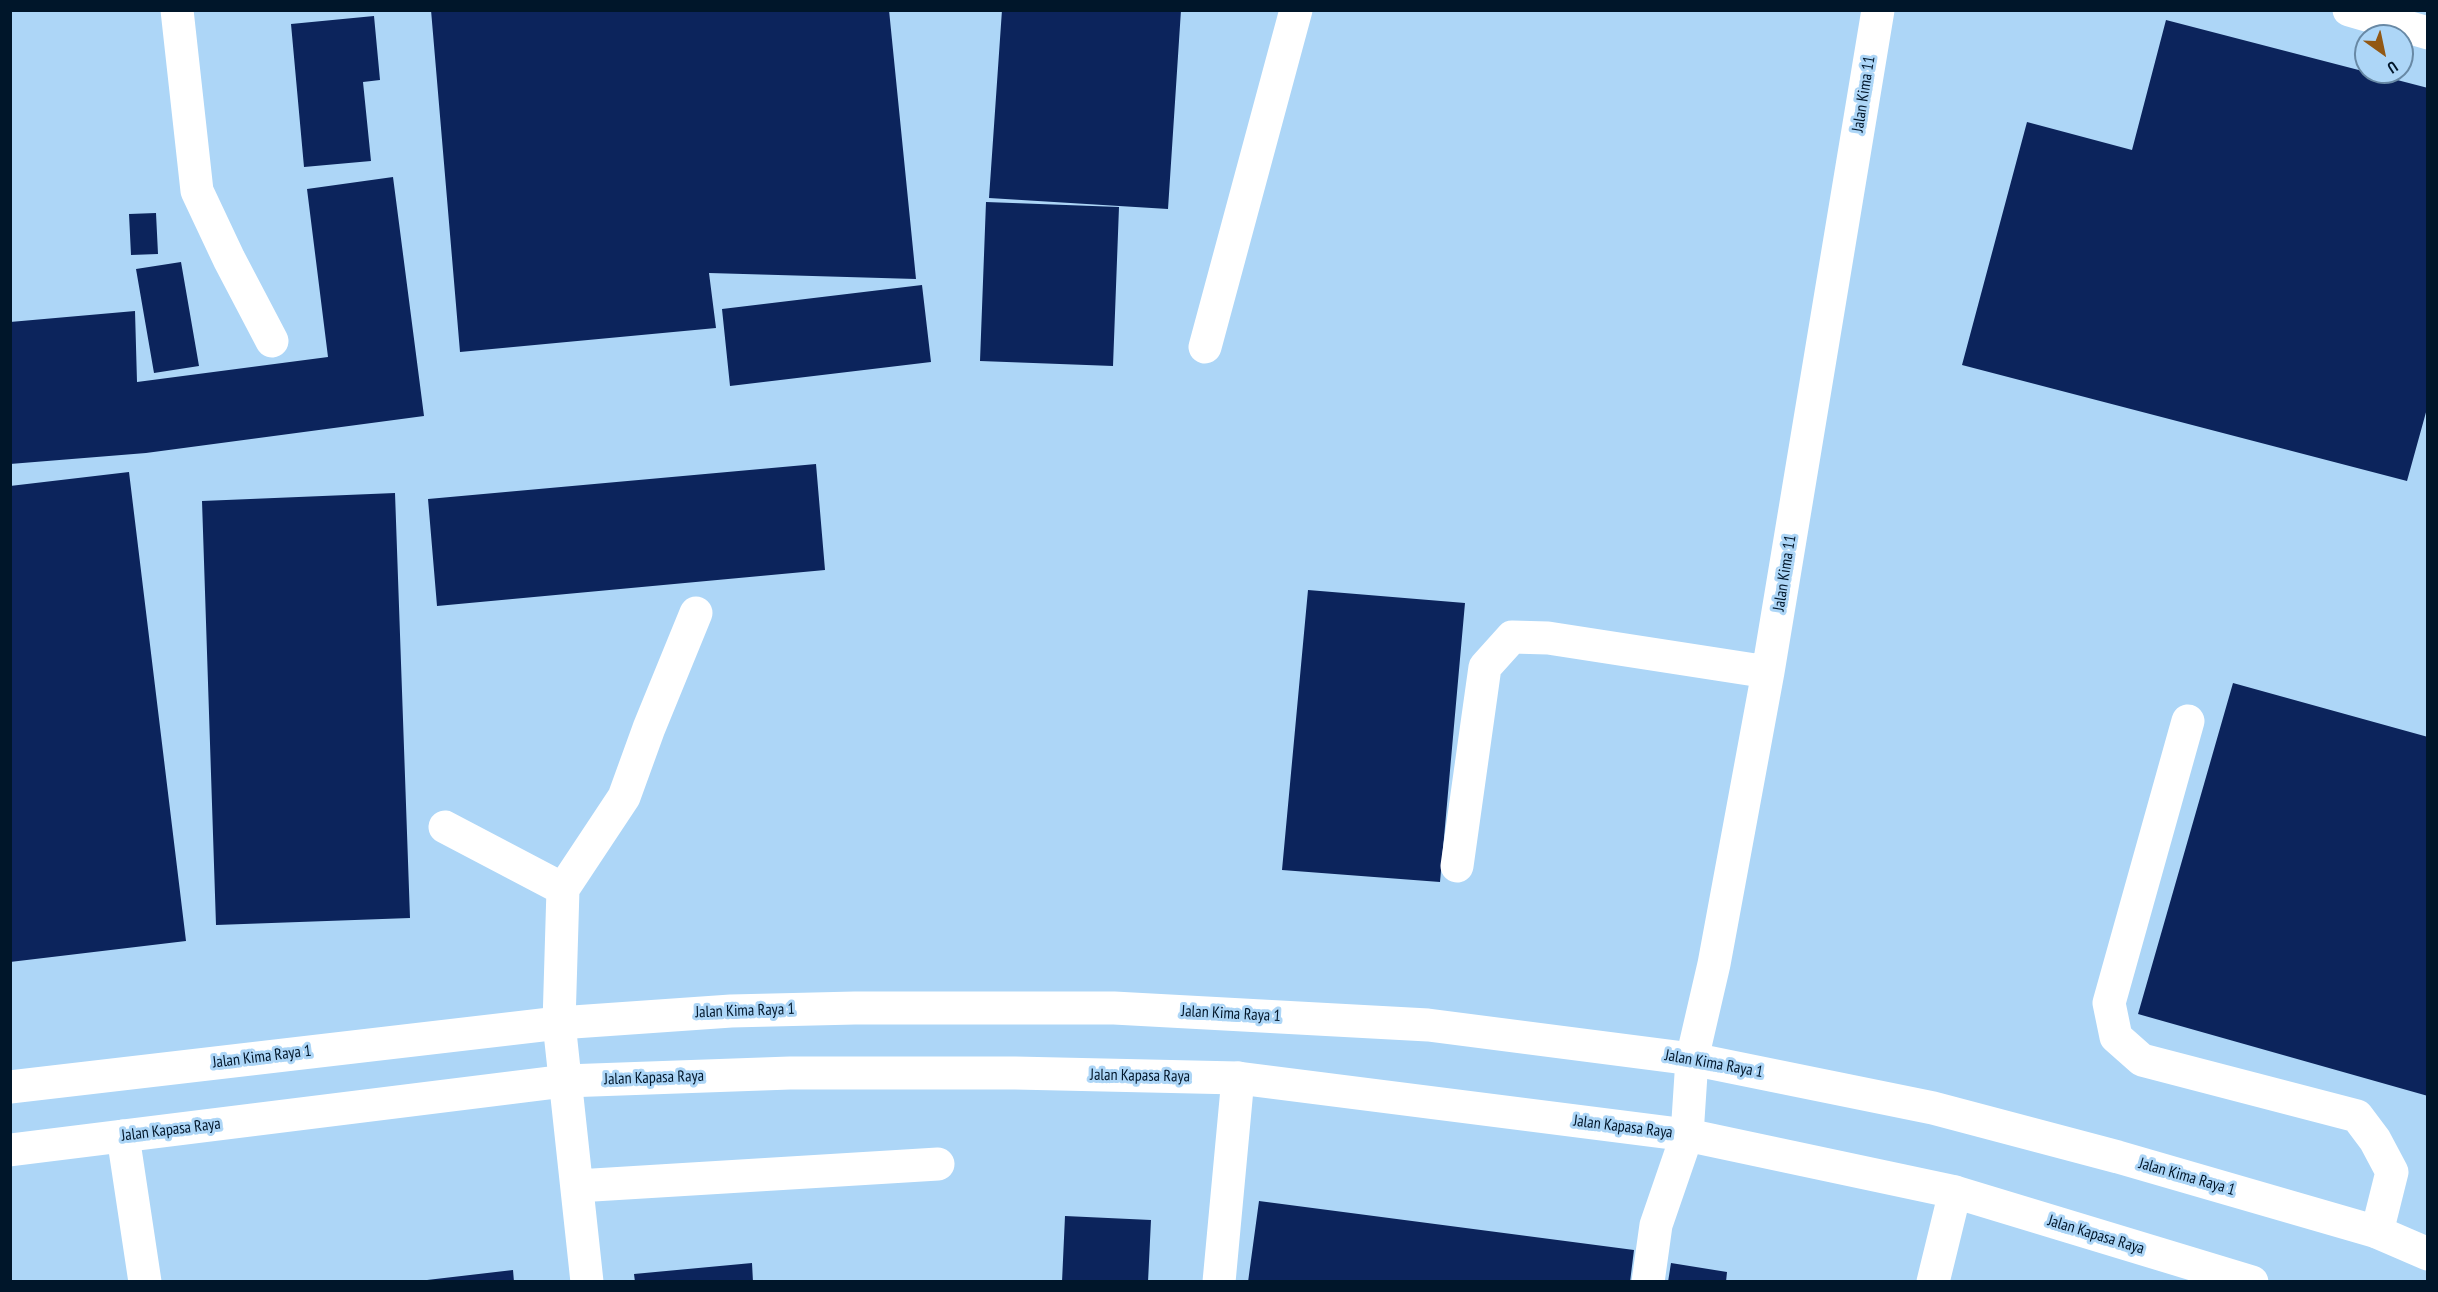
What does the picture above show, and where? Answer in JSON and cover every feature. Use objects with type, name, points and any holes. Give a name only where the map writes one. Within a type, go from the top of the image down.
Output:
[{"type":"main road","points":[[177,10],[197,191],[272,342]]},
{"type":"main road","points":[[1205,346],[1296,10]]},
{"type":"main road","name":"Jalan Kima 11","points":[[1648,1281],[1656,1225],[1687,1135],[1692,1059],[1714,964],[1768,672],[1878,10]]},
{"type":"main road","points":[[2349,10],[2427,33]]},
{"type":"main road","points":[[588,1281],[559,1023],[563,889],[624,797],[648,728],[696,614]]},
{"type":"main road","points":[[1457,866],[1485,667],[1512,637],[1548,638],[1768,672]]},
{"type":"main road","points":[[2188,721],[2109,1003],[2116,1037],[2142,1060],[2357,1116],[2375,1140],[2392,1173],[2377,1232]]},
{"type":"main road","points":[[445,827],[563,889]]},
{"type":"main road","name":"Jalan Kima Raya 1","points":[[10,1087],[559,1023],[731,1011],[855,1008],[1114,1008],[1428,1025],[1692,1059],[1934,1108],[2118,1156],[2377,1232],[2427,1254]]},
{"type":"main road","name":"Jalan Kapasa Raya","points":[[10,1150],[566,1081],[790,1073],[1015,1073],[1238,1078],[1687,1135],[1955,1192],[2252,1281]]},
{"type":"main road","points":[[1219,1281],[1238,1078]]},
{"type":"main road","points":[[123,1136],[146,1281]]},
{"type":"main road","points":[[577,1186],[938,1164]]},
{"type":"main road","points":[[1933,1281],[1955,1192]]},
{"type":"building","points":[[431,10],[889,10],[916,279],[709,273],[716,328],[460,352]]},
{"type":"building","points":[[1002,10],[1181,10],[1168,209],[989,198]]},
{"type":"building","points":[[374,16],[380,80],[363,82],[371,161],[304,167],[291,24]]},
{"type":"building","points":[[2166,20],[2354,69],[2354,84],[2413,84],[2428,88],[2428,405],[2407,481],[1962,365],[2027,122],[2132,150]]},
{"type":"building","points":[[393,177],[424,416],[146,453],[10,464],[10,322],[135,311],[137,382],[328,357],[307,189]]},
{"type":"building","points":[[986,202],[1119,207],[1113,366],[980,361]]},
{"type":"building","points":[[156,213],[158,254],[131,255],[129,214]]},
{"type":"building","points":[[181,262],[199,366],[154,373],[136,269]]},
{"type":"building","points":[[922,285],[931,362],[730,386],[722,309]]},
{"type":"building","points":[[816,464],[825,570],[437,606],[428,499]]},
{"type":"building","points":[[129,472],[186,941],[10,962],[10,486]]},
{"type":"building","points":[[395,493],[410,918],[216,925],[202,501]]},
{"type":"building","points":[[1308,590],[1465,603],[1440,882],[1282,870]]},
{"type":"building","points":[[2233,683],[2428,737],[2428,1096],[2138,1014]]},
{"type":"building","points":[[1259,1201],[1634,1250],[1630,1282],[1248,1282]]},
{"type":"building","points":[[1065,1216],[1151,1220],[1148,1282],[1062,1282]]},
{"type":"building","points":[[752,1263],[753,1282],[635,1282],[634,1274]]},
{"type":"building","points":[[1671,1263],[1727,1272],[1726,1282],[1668,1282]]},
{"type":"building","points":[[513,1270],[514,1282],[427,1282],[427,1280]]}]
